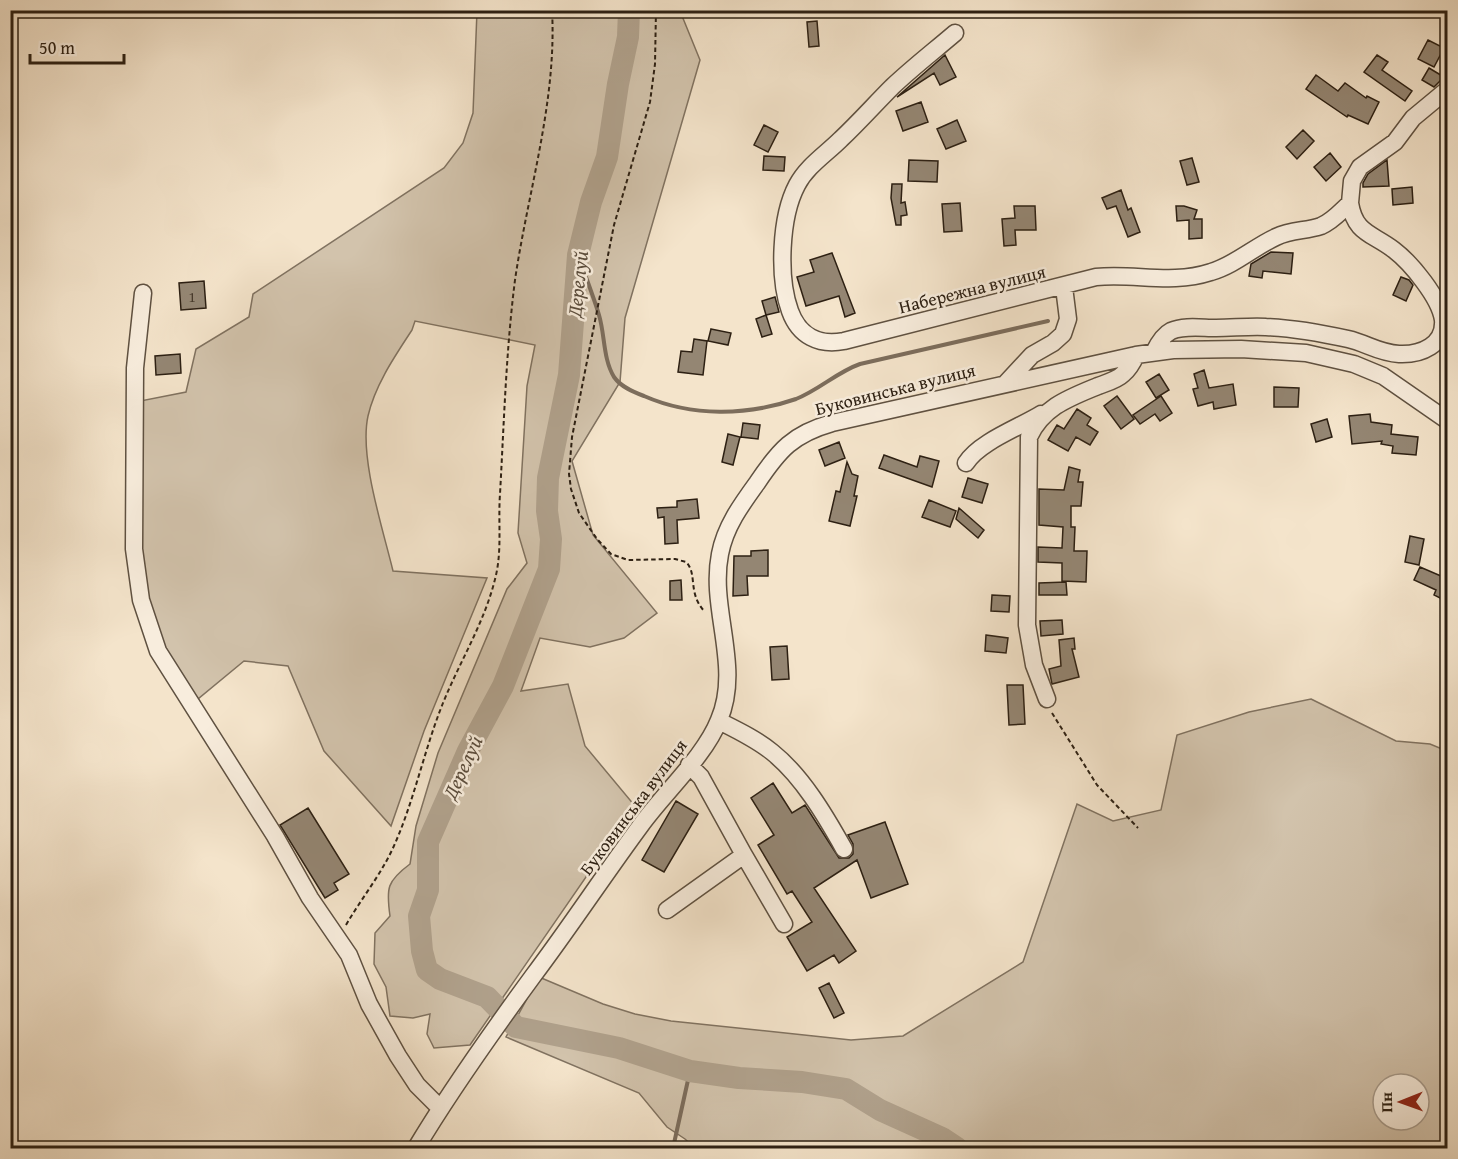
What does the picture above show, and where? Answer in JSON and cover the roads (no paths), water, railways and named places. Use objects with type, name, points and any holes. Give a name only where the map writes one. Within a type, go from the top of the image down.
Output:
[{"type":"street","name":"Набережна вулиця","points":[[955,33],[900,79],[808,169],[798,182],[787,213],[783,257],[784,290],[793,318],[801,331],[809,337],[824,342],[839,342],[1081,280],[1100,277],[1169,279],[1210,273],[1225,267],[1276,237],[1323,225],[1350,203]]},
{"type":"street","points":[[1154,352],[1168,333],[1193,328],[1293,329],[1348,339],[1378,351],[1395,354],[1419,352],[1430,347],[1438,339],[1443,327],[1442,314],[1436,299],[1396,252],[1362,230],[1354,219],[1350,203],[1352,181],[1360,167],[1395,142],[1413,118],[1429,102],[1448,89]]},
{"type":"street","points":[[1006,383],[1032,355],[1053,344],[1064,334],[1068,319],[1064,286]]},
{"type":"street","points":[[143,293],[136,350],[134,549],[141,600],[158,651],[274,836],[310,898],[349,955],[373,1012],[398,1056],[417,1085],[440,1107]]},
{"type":"street","name":"Буковинська вулиця","points":[[416,1149],[440,1107],[496,1024],[642,823],[708,740],[719,721],[724,702],[727,672],[718,571],[724,537],[740,506],[768,466],[787,444],[805,432],[832,423],[1136,355],[1192,349],[1294,352],[1338,360],[1376,372],[1448,421]]},
{"type":"street","points":[[966,463],[981,448],[1069,398],[1120,377],[1136,355]]},
{"type":"street","points":[[1047,699],[1034,665],[1027,625],[1028,448],[1029,437],[1034,428],[1050,409]]},
{"type":"street","points":[[719,721],[766,747],[788,767],[844,849]]},
{"type":"street","points":[[689,765],[701,777],[784,924]]},
{"type":"street","points":[[667,910],[744,855]]},
{"type":"waterway","name":"Дерелуй","points":[[629,10],[628,37],[607,157],[591,202],[578,255],[569,375],[548,478],[547,511],[551,539],[549,569],[503,686],[468,751],[428,842],[428,890],[419,916],[422,951],[427,970],[440,979],[487,997],[516,1027],[619,1048],[690,1071],[739,1078],[802,1082],[846,1089],[880,1110],[942,1138],[957,1148]]},
{"type":"waterway","points":[[578,255],[599,315],[610,370],[617,381],[632,391],[662,403],[700,411],[739,411],[777,405],[796,399],[860,364],[1048,321]]},
{"type":"waterway","points":[[673,1148],[690,1071]]}]
